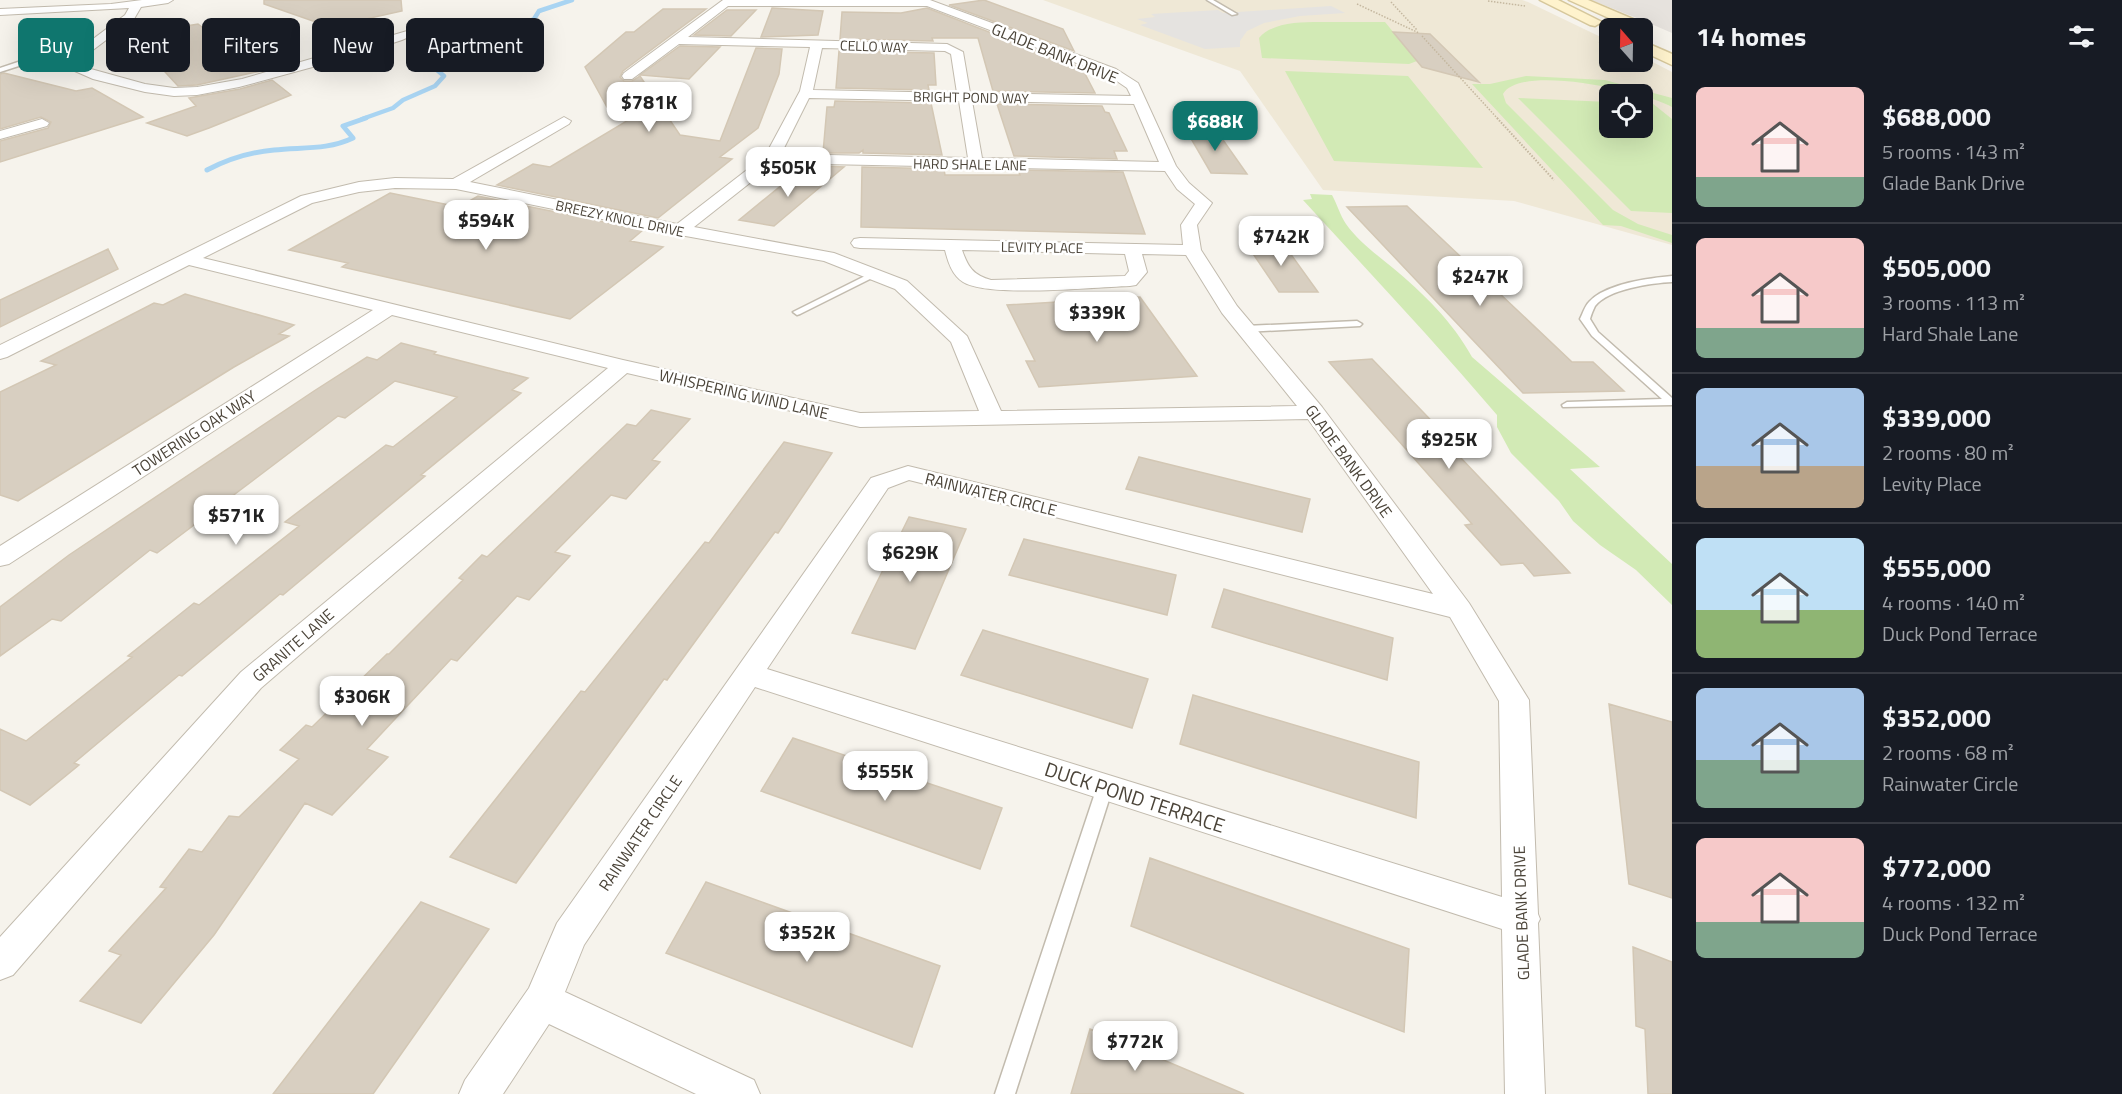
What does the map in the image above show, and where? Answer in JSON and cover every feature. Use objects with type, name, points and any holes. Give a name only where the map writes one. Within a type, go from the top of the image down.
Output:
[{"type":"street","points":[[0,12],[136,5],[168,0]]},
{"type":"street","points":[[1547,0],[1599,24]]},
{"type":"street","points":[[1576,0],[1617,18]]},
{"type":"street","points":[[628,76],[728,1],[925,2]]},
{"type":"street","name":"GLADE BANK DRIVE","points":[[925,2],[1112,72],[1133,86],[1137,100],[1169,167],[1183,186],[1204,203],[1189,225],[1192,250],[1229,309],[1314,412],[1459,610],[1514,700],[1522,919],[1525,1094]]},
{"type":"street","points":[[94,44],[130,17],[136,5]]},
{"type":"street","points":[[1653,34],[1672,43]]},
{"type":"street","points":[[83,72],[173,92],[195,92],[365,49],[406,35]]},
{"type":"street","name":"CELLO WAY","points":[[676,40],[946,48],[957,52],[976,164]]},
{"type":"street","points":[[680,230],[771,158],[805,94],[817,44]]},
{"type":"street","points":[[1653,50],[1672,60]]},
{"type":"street","name":"BRIGHT POND WAY","points":[[805,94],[1137,100]]},
{"type":"street","points":[[456,184],[564,121]]},
{"type":"street","points":[[0,135],[42,123]]},
{"type":"street","name":"HARD SHALE LANE","points":[[771,158],[1169,167]]},
{"type":"street","name":"BREEZY KNOLL DRIVE","points":[[186,260],[307,200],[359,188],[395,183],[456,184],[680,230],[828,257],[901,285],[960,340],[992,416]]},
{"type":"street","name":"LEVITY PLACE","points":[[860,243],[1192,250]]},
{"type":"street","points":[[952,245],[959,268],[971,281],[991,285],[1130,281],[1138,272],[1132,249]]},
{"type":"street","points":[[0,353],[186,260]]},
{"type":"street","name":"WHISPERING WIND LANE","points":[[186,260],[622,366],[860,420],[1314,412]]},
{"type":"street","name":"TOWERING OAK WAY","points":[[0,558],[388,309]]},
{"type":"street","name":"GRANITE LANE","points":[[0,963],[251,680],[622,366]]},
{"type":"street","name":"RAINWATER CIRCLE","points":[[479,1094],[542,1000],[570,935],[879,483],[908,473],[1459,610]]},
{"type":"street","name":"DUCK POND TERRACE","points":[[749,674],[1522,919]]},
{"type":"street","points":[[542,1000],[740,1094]]},
{"type":"lane","points":[[1209,0],[1234,14]]},
{"type":"lane","points":[[0,70],[18,64]]},
{"type":"lane","points":[[797,312],[874,275]]},
{"type":"lane","points":[[1672,279],[1645,282],[1619,290],[1594,302],[1586,319],[1596,334],[1672,402]]},
{"type":"lane","points":[[1245,329],[1358,324]]},
{"type":"lane","points":[[1567,405],[1672,402]]},
{"type":"lane","points":[[1005,1094],[1105,787]]},
{"type":"path","points":[[1357,4],[1419,33],[1391,2]]},
{"type":"path","points":[[1422,36],[1554,180]]},
{"type":"shaded area","points":[[1043,0],[1522,0],[1599,36],[1599,72],[1653,72],[1653,62],[1672,72],[1672,245],[1514,201],[1323,190],[1240,71]]},
{"type":"shaded area","points":[[1591,0],[1672,0],[1672,33],[1653,25],[1653,18],[1637,18]]},
{"type":"shaded area","points":[[1331,6],[1345,13],[1300,16],[1264,23],[1247,31],[1240,41],[1240,47],[1205,49],[1140,25],[1148,23],[1137,19],[1155,17],[1151,14],[1218,10],[1223,13]]},
{"type":"green space","points":[[1309,22],[1385,22],[1417,61],[1409,64],[1262,58],[1259,38],[1265,32],[1281,25]]},
{"type":"green space","points":[[1285,71],[1408,76],[1483,168],[1334,161]]},
{"type":"green space","points":[[1526,76],[1605,80],[1620,84],[1599,86],[1533,81],[1514,85],[1503,94],[1506,103],[1613,210],[1638,224],[1672,235],[1672,243],[1621,226],[1603,225],[1472,84],[1490,84]]},
{"type":"green space","points":[[1653,93],[1672,98],[1672,107],[1653,99]]},
{"type":"green space","points":[[1518,98],[1599,102],[1599,138],[1653,138],[1653,104],[1672,119],[1672,213],[1631,211]]},
{"type":"green space","points":[[1310,194],[1332,195],[1344,221],[1351,230],[1437,309],[1456,332],[1472,357],[1600,467],[1570,469],[1672,564],[1672,605],[1636,570],[1600,545],[1573,521],[1559,501],[1511,453],[1497,427],[1497,415],[1303,200],[1312,199]]},
{"type":"building","points":[[264,0],[401,0],[402,11],[370,18],[312,18],[312,21],[264,4]]},
{"type":"building","points":[[984,0],[1063,29],[1074,51],[949,5]]},
{"type":"building","points":[[772,8],[823,11],[818,35],[761,37]]},
{"type":"building","points":[[927,8],[1082,68],[1095,93],[993,91],[978,38],[932,38],[933,41],[840,39],[842,12],[901,13]]},
{"type":"building","points":[[663,9],[706,9],[623,71],[620,77],[624,81],[632,81],[640,76],[680,135],[720,141],[756,48],[782,49],[779,74],[758,128],[720,157],[732,159],[658,218],[497,185],[533,164],[550,167],[642,112],[607,107],[585,67],[626,32],[634,32]]},
{"type":"building","points":[[727,10],[756,10],[731,36],[694,35]]},
{"type":"building","points":[[198,24],[202,27],[202,72],[256,72],[197,85],[178,86],[165,72],[190,72],[190,25]]},
{"type":"building","points":[[1393,32],[1430,34],[1479,82],[1422,67]]},
{"type":"building","points":[[680,46],[720,47],[689,79],[640,75]]},
{"type":"building","points":[[839,51],[934,53],[936,85],[928,85],[929,90],[836,88]]},
{"type":"building","points":[[4,73],[76,91],[92,88],[143,117],[0,162],[0,141],[48,128],[51,122],[41,117],[0,129],[0,74]]},
{"type":"building","points":[[272,80],[291,95],[187,136],[147,123],[196,106],[189,98],[240,89]]},
{"type":"building","points":[[835,101],[931,103],[942,155],[863,153],[863,150],[859,153],[823,153],[827,107],[834,107]]},
{"type":"building","points":[[997,104],[1102,106],[1105,112],[1109,113],[1127,151],[1114,151],[1117,159],[1014,156]]},
{"type":"building","points":[[1186,130],[1216,130],[1247,174],[1211,173]]},
{"type":"building","points":[[822,166],[844,167],[774,226],[739,220],[794,175],[821,179]]},
{"type":"building","points":[[862,167],[944,169],[945,175],[1020,175],[1018,170],[1123,172],[1145,234],[861,227]]},
{"type":"building","points":[[390,193],[459,207],[478,196],[643,230],[630,241],[663,247],[570,319],[342,267],[348,263],[289,250]]},
{"type":"building","points":[[1407,206],[1572,362],[1593,362],[1624,391],[1523,393],[1347,207]]},
{"type":"building","points":[[1245,242],[1282,242],[1318,292],[1279,292]]},
{"type":"building","points":[[108,249],[118,269],[0,327],[0,300]]},
{"type":"building","points":[[185,294],[294,325],[279,334],[289,336],[234,367],[18,501],[0,495],[0,392],[56,365],[41,361],[154,303],[163,305]]},
{"type":"building","points":[[1140,297],[1197,376],[1039,387],[1026,361],[1035,361],[1007,305]]},
{"type":"building","points":[[401,343],[436,352],[434,354],[528,378],[512,390],[521,393],[421,475],[425,476],[283,595],[280,594],[182,676],[179,675],[74,763],[79,765],[30,805],[0,790],[0,729],[26,741],[132,657],[128,656],[194,603],[199,605],[299,526],[285,522],[386,445],[393,447],[457,397],[395,381],[345,418],[338,416],[157,553],[150,550],[61,621],[52,619],[0,656],[0,607],[69,555],[314,391],[367,357],[377,360]]},
{"type":"building","points":[[1372,359],[1448,438],[1442,438],[1570,573],[1534,576],[1523,563],[1501,565],[1465,525],[1472,524],[1329,362]]},
{"type":"building","points":[[651,410],[690,419],[652,460],[660,462],[626,499],[611,495],[555,552],[570,556],[529,600],[517,596],[457,661],[451,659],[367,749],[388,757],[332,815],[305,803],[214,935],[141,1023],[80,1001],[121,955],[109,951],[166,888],[160,887],[189,849],[202,852],[229,816],[239,817],[299,759],[280,750],[306,725],[312,727],[389,654],[463,580],[459,578],[482,555],[487,557],[627,424],[636,426]]},
{"type":"building","points":[[784,442],[832,453],[778,533],[775,532],[667,680],[664,679],[516,883],[450,857],[581,691],[585,692],[705,542],[709,543]]},
{"type":"building","points":[[1139,457],[1310,499],[1302,532],[1126,489]]},
{"type":"building","points":[[909,517],[966,529],[915,649],[852,633]]},
{"type":"building","points":[[1024,539],[1176,575],[1167,615],[1009,575]]},
{"type":"building","points":[[1224,589],[1393,638],[1387,680],[1212,627]]},
{"type":"building","points":[[983,630],[1148,679],[1132,728],[961,675]]},
{"type":"building","points":[[1193,695],[1419,762],[1416,818],[1180,744]]},
{"type":"building","points":[[1609,704],[1672,722],[1672,898],[1629,884]]},
{"type":"building","points":[[793,738],[1002,808],[980,869],[761,791]]},
{"type":"building","points":[[1150,858],[1409,949],[1404,1032],[1131,926]]},
{"type":"building","points":[[706,882],[940,966],[912,1047],[666,953]]},
{"type":"building","points":[[421,902],[489,929],[373,1094],[273,1094]]},
{"type":"building","points":[[1633,947],[1672,962],[1672,1094],[1648,1094],[1645,1029],[1636,1026]]},
{"type":"building","points":[[1090,1029],[1244,1094],[1071,1094]]},
{"type":"waterway","points":[[362,119],[393,108],[403,100],[435,86],[444,76],[437,70],[440,63],[454,53],[474,44],[489,42],[534,19],[539,11],[572,0]]},
{"type":"waterway","points":[[207,170],[231,159],[257,152],[334,145],[344,142],[353,138],[343,126],[366,118]]}]
